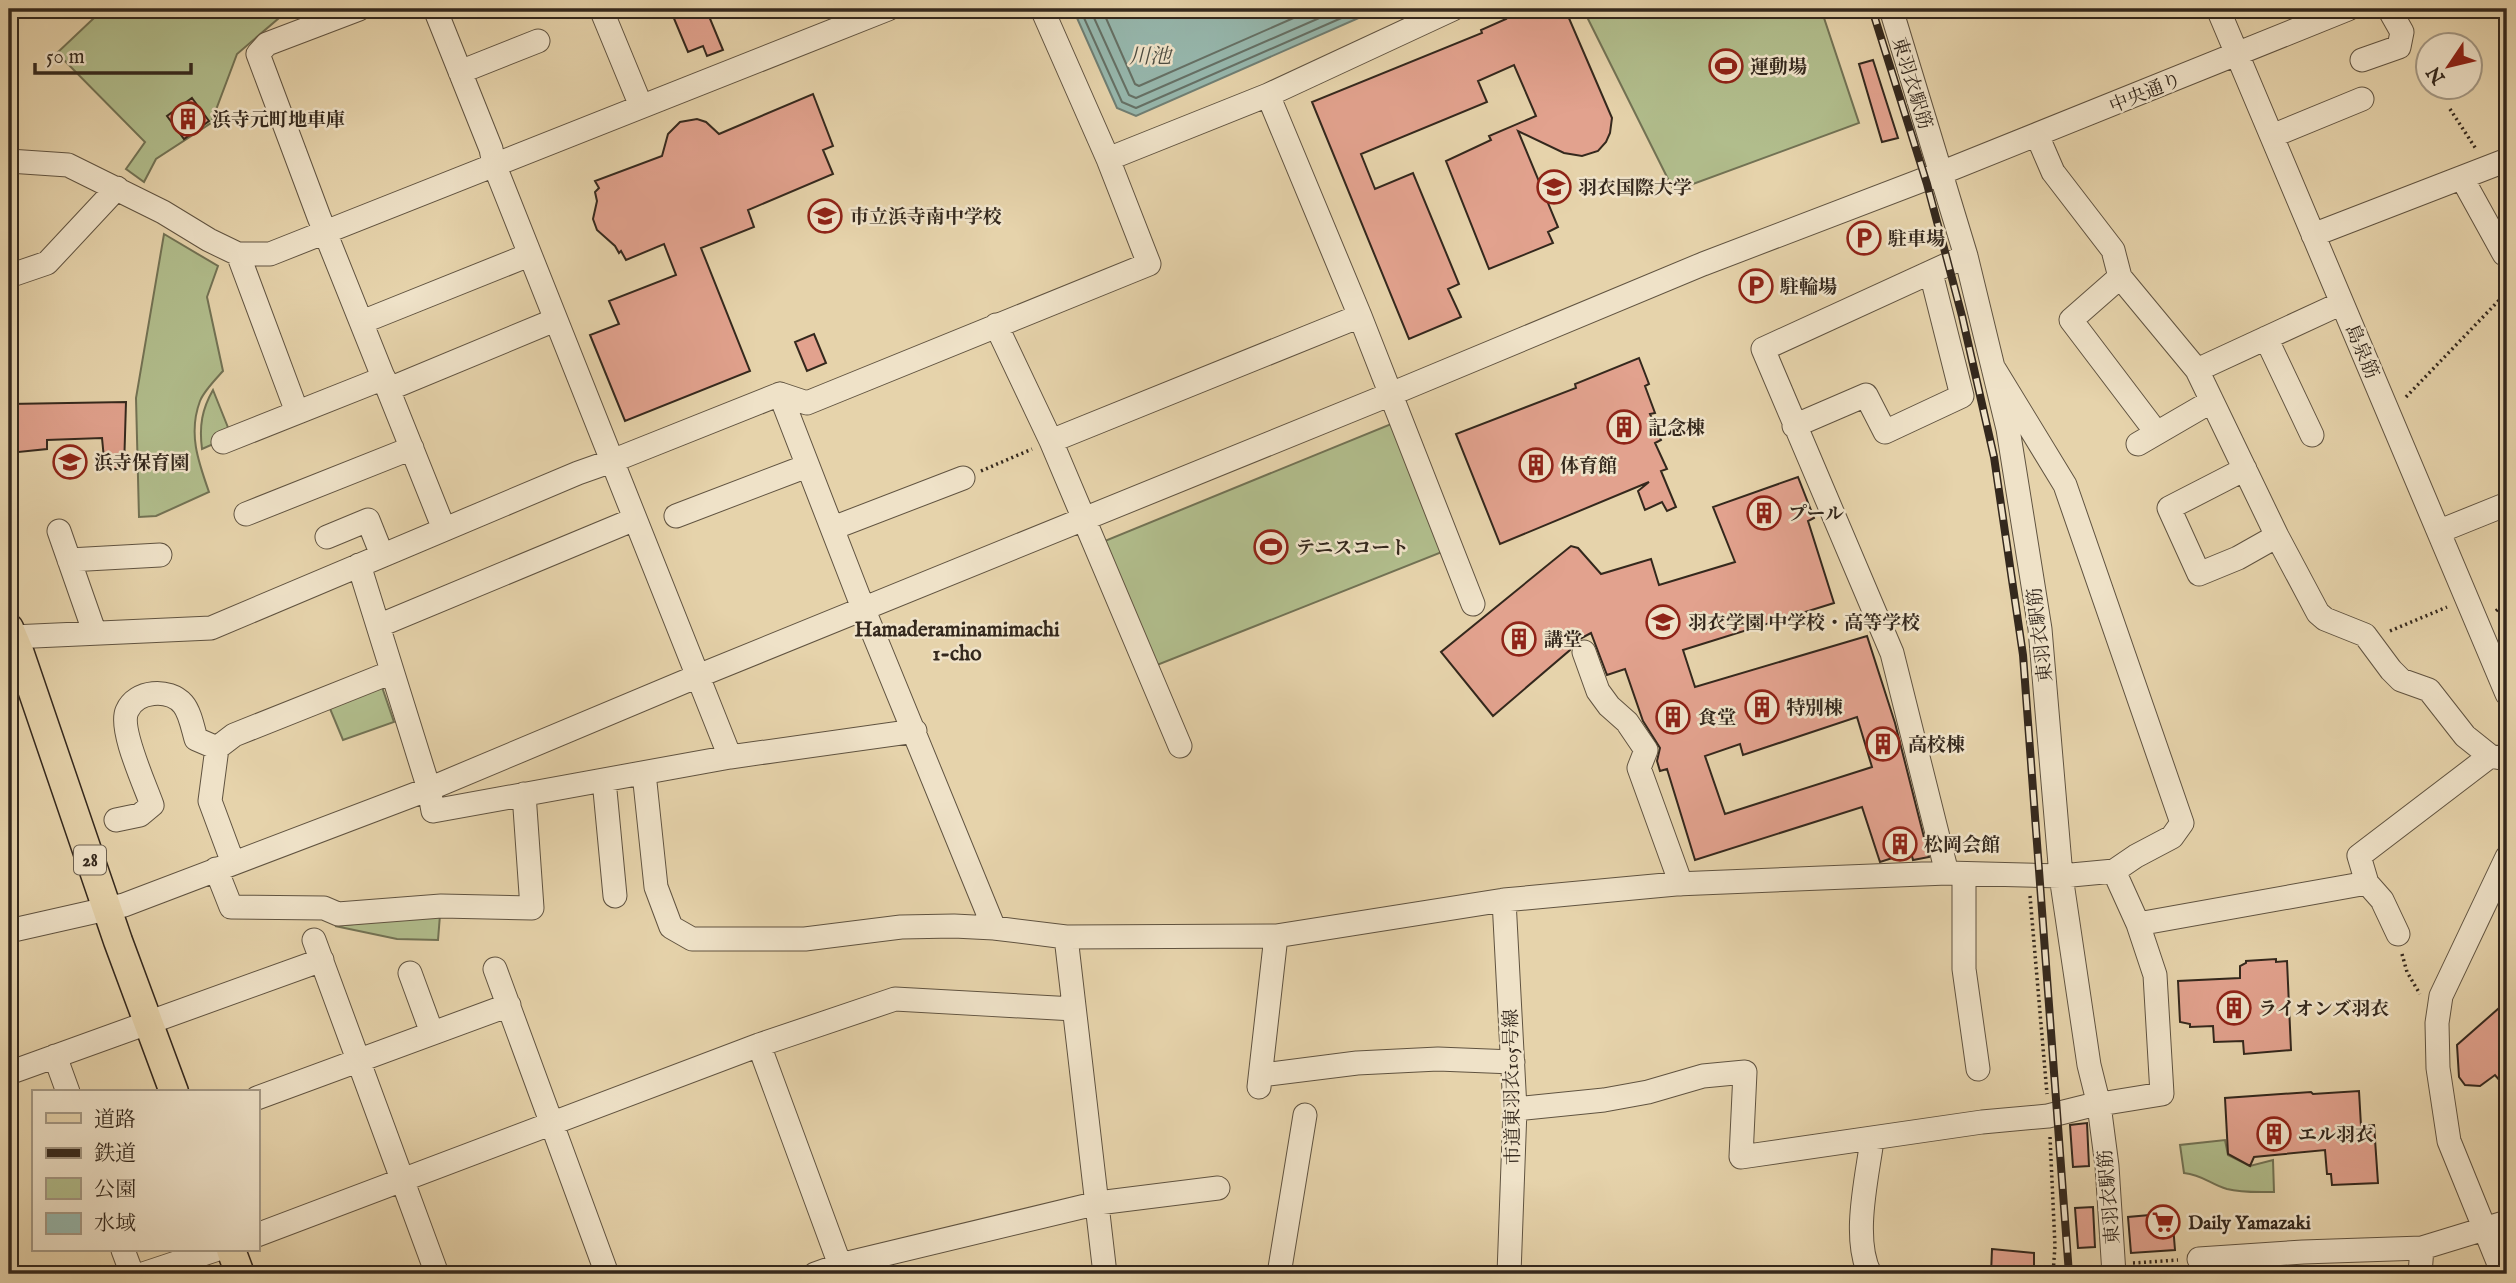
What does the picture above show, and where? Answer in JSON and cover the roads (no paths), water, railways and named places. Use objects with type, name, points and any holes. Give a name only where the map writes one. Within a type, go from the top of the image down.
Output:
[{"type":"main road","name":"28","points":[[13,645],[173,1090]]},
{"type":"main road","points":[[232,1252],[240,1274]]},
{"type":"street","points":[[359,9],[267,44],[258,54],[444,529]]},
{"type":"street","points":[[435,9],[555,320],[730,757]]},
{"type":"street","points":[[601,9],[640,106]]},
{"type":"street","points":[[9,161],[68,165],[163,212],[238,254],[270,254],[640,106],[862,13],[888,9]]},
{"type":"street","points":[[13,645],[94,631],[211,628],[578,473],[780,394],[807,403],[1149,264],[1108,159],[1042,9]]},
{"type":"street","points":[[1108,159],[1268,95],[1454,9]]},
{"type":"street","name":"東羽衣駅筋","points":[[1891,9],[1966,256],[2008,429],[2040,629],[2061,876],[2107,1166],[2110,1269]]},
{"type":"street","name":"島泉筋","points":[[2218,9],[2507,694]]},
{"type":"street","name":"中央通り","points":[[9,931],[124,905],[429,789],[1703,264],[1941,173],[2348,9]]},
{"type":"street","points":[[2362,60],[2399,47],[2402,32],[2389,9]]},
{"type":"street","points":[[460,72],[538,41]]},
{"type":"street","points":[[1268,95],[1360,316],[1473,604]]},
{"type":"street","points":[[2272,136],[2362,99]]},
{"type":"street","points":[[2037,135],[2053,172],[2113,250],[2120,277],[2197,370],[2277,536],[2318,613],[2325,620],[2365,635],[2401,680],[2429,690],[2465,736],[2499,758],[2359,856],[2367,883],[2382,900],[2398,934]]},
{"type":"street","points":[[2313,234],[2498,163]]},
{"type":"street","points":[[2462,178],[2504,254]]},
{"type":"street","points":[[9,276],[47,262],[117,188]]},
{"type":"street","points":[[238,254],[297,412]]},
{"type":"street","points":[[362,322],[529,254]]},
{"type":"street","points":[[1966,256],[1763,349],[1892,653],[1956,874],[1964,969],[1978,1069]]},
{"type":"street","points":[[1794,426],[1866,395],[1885,432],[1962,396],[1931,273]]},
{"type":"street","points":[[2120,277],[2071,320],[2147,438],[2212,401]]},
{"type":"street","points":[[2197,370],[2342,303]]},
{"type":"street","points":[[1051,441],[1360,316]]},
{"type":"street","points":[[223,442],[297,412],[386,383],[555,320]]},
{"type":"street","points":[[996,325],[1051,441],[1180,746]]},
{"type":"street","points":[[2266,338],[2312,435]]},
{"type":"street","points":[[644,772],[656,887],[671,927],[692,939],[805,939],[901,927],[994,928],[1066,937],[1276,936],[1504,901],[1681,884],[1956,874],[2061,876],[2114,871],[2172,837],[2182,823],[2065,485],[1993,368]]},
{"type":"street","points":[[780,394],[863,608],[994,928]]},
{"type":"street","points":[[246,514],[412,448]]},
{"type":"street","points":[[676,516],[807,466]]},
{"type":"street","points":[[2245,469],[2169,508],[2199,574],[2238,558],[2277,536]]},
{"type":"street","points":[[833,528],[963,478]]},
{"type":"street","points":[[2440,531],[2507,504]]},
{"type":"street","points":[[378,626],[635,519]]},
{"type":"street","points":[[327,537],[368,520],[382,555]]},
{"type":"street","points":[[59,531],[94,631]]},
{"type":"street","points":[[69,560],[160,555]]},
{"type":"street","points":[[359,565],[429,789],[433,811],[730,757],[915,731]]},
{"type":"street","points":[[1584,652],[1598,691],[1609,706],[1627,722],[1646,750],[1639,768],[1681,884]]},
{"type":"street","points":[[392,672],[234,736],[217,748],[210,801],[225,866],[230,907],[324,908],[338,914],[441,906],[532,908],[524,794]]},
{"type":"street","points":[[116,820],[140,815],[152,804],[126,729],[127,711],[138,699],[154,693],[172,695],[185,705],[196,739],[217,748]]},
{"type":"street","points":[[604,780],[615,896]]},
{"type":"street","points":[[2503,1274],[2449,1141],[2438,1068],[2438,1014],[2441,996],[2507,857]]},
{"type":"street","points":[[1515,1109],[1604,1100],[1647,1092],[1703,1076],[1745,1072],[1741,1157],[1982,1122],[2048,1116],[2162,1094],[2155,975],[2138,924],[2114,871]]},
{"type":"street","points":[[2138,924],[2367,883]]},
{"type":"street","name":"市道東羽衣105号線","points":[[1504,901],[1515,1109],[1509,1274]]},
{"type":"street","points":[[1276,936],[1260,1081],[1357,1063],[1438,1059],[1513,1062]]},
{"type":"street","points":[[1066,937],[1105,1274]]},
{"type":"street","points":[[9,1073],[147,1022],[318,950],[437,1274]]},
{"type":"street","points":[[495,968],[607,1274]]},
{"type":"street","points":[[410,973],[432,1033]]},
{"type":"street","points":[[259,1234],[759,1045],[895,999],[1074,1009]]},
{"type":"street","points":[[259,1097],[509,1005]]},
{"type":"street","points":[[759,1045],[840,1265]]},
{"type":"street","points":[[55,1056],[67,1090]]},
{"type":"street","points":[[1279,1274],[1305,1115]]},
{"type":"street","points":[[1870,1274],[1864,1263],[1862,1215],[1872,1140]]},
{"type":"street","points":[[815,1274],[840,1265],[1098,1203],[1218,1188]]},
{"type":"street","points":[[2199,1259],[2422,1248],[2507,1222]]},
{"type":"street","points":[[2420,1274],[2422,1248]]},
{"type":"street","points":[[125,1252],[132,1274]]},
{"type":"street","points":[[144,1274],[209,1252]]},
{"type":"water","name":"川池","points":[[1073,9],[1379,9],[1136,116],[1117,108]]},
{"type":"railway","points":[[1872,9],[1927,184],[1962,316],[1994,457],[2023,655],[2069,1274]]},
{"type":"place","name":"運動場","points":[[1726,66]]},
{"type":"place","name":"浜寺元町地車庫","points":[[188,119]]},
{"type":"place","name":"羽衣国際大学","points":[[1554,187]]},
{"type":"place","name":"市立浜寺南中学校","points":[[825,216]]},
{"type":"place","name":"駐車場","points":[[1864,238]]},
{"type":"place","name":"駐輪場","points":[[1756,286]]},
{"type":"place","name":"記念棟","points":[[1624,427]]},
{"type":"place","name":"浜寺保育園","points":[[70,462]]},
{"type":"place","name":"体育館","points":[[1536,465]]},
{"type":"place","name":"プール","points":[[1764,513]]},
{"type":"place","name":"テニスコート","points":[[1271,547]]},
{"type":"place","name":"羽衣学園 中学校・高等学校","points":[[1663,622]]},
{"type":"place","name":"講堂","points":[[1519,639]]},
{"type":"place","name":"特別棟","points":[[1762,707]]},
{"type":"place","name":"食堂","points":[[1673,717]]},
{"type":"place","name":"高校棟","points":[[1883,744]]},
{"type":"place","name":"松岡会館","points":[[1900,844]]},
{"type":"place","name":"ライオンズ羽衣","points":[[2234,1008]]},
{"type":"place","name":"エル羽衣","points":[[2274,1134]]},
{"type":"place","name":"Daily Yamazaki","points":[[2163,1222]]},
{"type":"district","name":"Hamaderaminamimachi 1-cho","points":[[957,641]]}]
